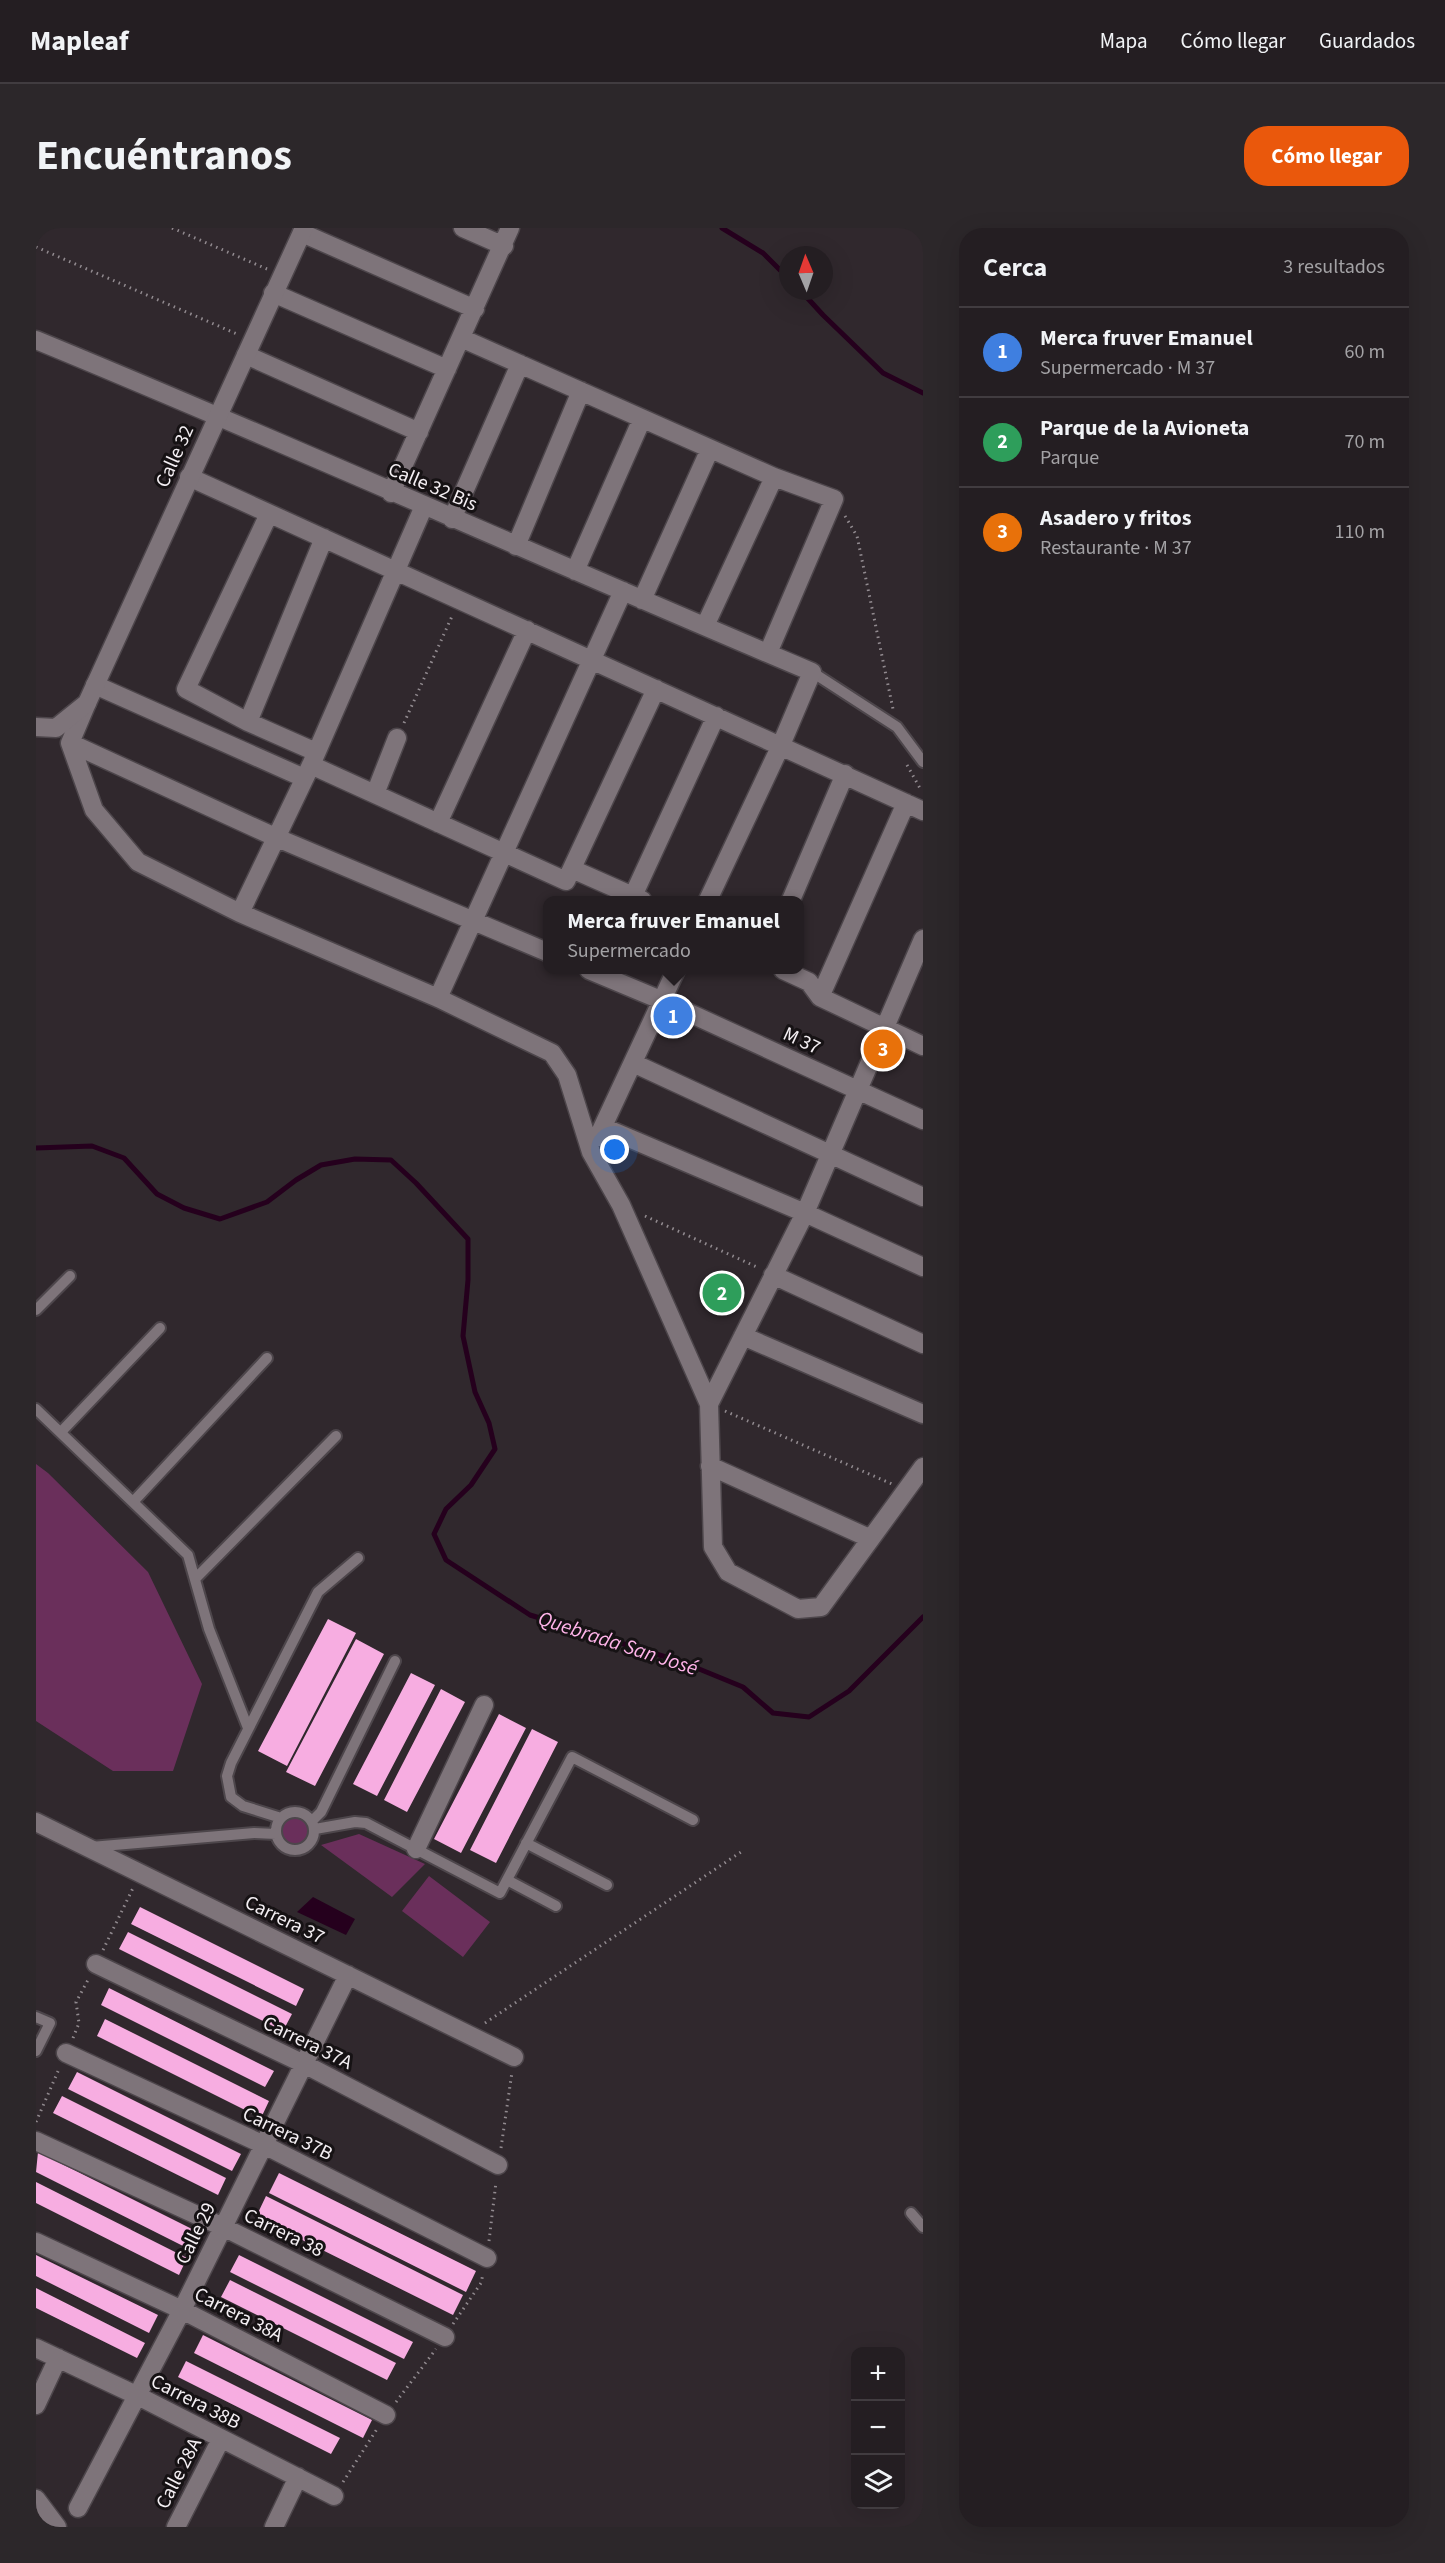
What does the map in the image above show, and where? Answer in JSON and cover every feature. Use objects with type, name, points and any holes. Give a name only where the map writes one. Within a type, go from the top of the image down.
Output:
[{"type":"street","points":[[463,228],[504,246]]},
{"type":"street","points":[[391,493],[504,246],[510,228]]},
{"type":"street","name":"Calle 32","points":[[70,743],[303,230]]},
{"type":"street","points":[[303,230],[475,309]]},
{"type":"street","points":[[273,293],[447,369]]},
{"type":"street","points":[[461,338],[774,477],[834,499],[768,653]]},
{"type":"street","name":"Calle 32 Bis","points":[[36,340],[218,415],[391,493],[812,672]]},
{"type":"street","points":[[249,348],[419,432]]},
{"type":"street","points":[[452,519],[520,364]]},
{"type":"street","points":[[516,546],[581,391]]},
{"type":"street","points":[[575,571],[642,419]]},
{"type":"street","points":[[642,600],[710,449]]},
{"type":"street","points":[[189,477],[845,774],[923,812]]},
{"type":"street","points":[[705,626],[774,477]]},
{"type":"street","points":[[240,913],[311,765],[424,506]]},
{"type":"street","points":[[269,514],[186,689],[248,722],[311,765]]},
{"type":"street","points":[[248,722],[324,538]]},
{"type":"street","points":[[438,998],[623,591]]},
{"type":"street","points":[[438,823],[526,630]]},
{"type":"street","points":[[710,896],[781,745],[812,672]]},
{"type":"street","points":[[95,685],[311,765],[566,881],[656,689]]},
{"type":"street","points":[[36,727],[56,728],[87,703]]},
{"type":"street","points":[[639,896],[716,716]]},
{"type":"street","points":[[375,794],[397,738]]},
{"type":"street","points":[[70,743],[275,837],[543,950]]},
{"type":"street","points":[[70,743],[94,810],[138,862],[240,913],[438,998],[552,1053],[567,1075],[591,1152],[621,1205],[709,1404],[713,1547],[728,1572],[798,1609],[821,1607],[869,1538],[923,1467]]},
{"type":"street","points":[[793,896],[845,774]]},
{"type":"street","points":[[820,997],[906,803]]},
{"type":"street","points":[[572,869],[633,896]]},
{"type":"street","points":[[709,1404],[805,1213],[856,1090],[923,939]]},
{"type":"street","name":"M 37","points":[[601,974],[923,1120]]},
{"type":"street","points":[[591,1152],[674,974]]},
{"type":"street","points":[[793,974],[809,982],[820,997],[923,1046]]},
{"type":"street","points":[[633,1064],[923,1197]]},
{"type":"street","points":[[603,1127],[805,1213],[923,1267]]},
{"type":"street","points":[[773,1275],[923,1344]]},
{"type":"street","points":[[743,1336],[923,1414]]},
{"type":"street","points":[[711,1466],[869,1538]]},
{"type":"street","points":[[416,1849],[484,1705]]},
{"type":"street","name":"Carrera 37","points":[[36,1822],[514,2056]]},
{"type":"street","name":"Carrera 37A","points":[[96,1964],[304,2064],[498,2165]]},
{"type":"street","name":"Calle 29","points":[[78,2508],[182,2310],[348,1975]]},
{"type":"street","name":"Carrera 37B","points":[[66,2053],[264,2145],[487,2258]]},
{"type":"street","name":"Carrera 38","points":[[36,2141],[223,2227],[445,2337]]},
{"type":"street","name":"Carrera 38A","points":[[36,2242],[182,2310],[386,2415]]},
{"type":"street","name":"Carrera 38B","points":[[36,2348],[138,2396],[334,2496]]},
{"type":"street","points":[[36,2405],[58,2358]]},
{"type":"street","name":"Calle 28A","points":[[176,2527],[221,2439]]},
{"type":"street","points":[[274,2527],[298,2477]]},
{"type":"street","points":[[36,2499],[57,2527]]},
{"type":"lane","points":[[812,672],[897,727],[923,762]]},
{"type":"lane","points":[[36,1310],[70,1276]]},
{"type":"lane","points":[[61,1432],[160,1328]]},
{"type":"lane","points":[[133,1502],[267,1358]]},
{"type":"lane","points":[[36,1408],[188,1555],[209,1629],[248,1728]]},
{"type":"lane","points":[[195,1579],[336,1436]]},
{"type":"lane","points":[[313,1825],[307,1816],[294,1812],[281,1818],[243,1806],[231,1797],[226,1776],[318,1592],[358,1558]]},
{"type":"lane","points":[[281,1818],[276,1834],[280,1843],[288,1849],[298,1850],[307,1847],[313,1839],[313,1825],[394,1661]]},
{"type":"lane","points":[[313,1825],[366,1822],[500,1893],[572,1757],[693,1820]]},
{"type":"lane","points":[[86,1847],[254,1833],[276,1834]]},
{"type":"lane","points":[[526,1843],[607,1885]]},
{"type":"lane","points":[[507,1880],[556,1906]]},
{"type":"lane","points":[[36,2017],[50,2023],[36,2051]]},
{"type":"lane","points":[[911,2213],[923,2227]]},
{"type":"path","points":[[172,228],[282,275]]},
{"type":"path","points":[[36,247],[249,348]]},
{"type":"path","points":[[834,499],[857,536],[897,727]]},
{"type":"path","points":[[397,738],[460,600]]},
{"type":"path","points":[[905,759],[908,770],[923,793]]},
{"type":"path","points":[[621,1205],[773,1275]]},
{"type":"path","points":[[709,1404],[907,1490]]},
{"type":"path","points":[[469,2034],[744,1850]]},
{"type":"path","points":[[36,2122],[79,2023],[76,2002],[140,1873]]},
{"type":"path","points":[[334,2496],[386,2415],[445,2337],[481,2283],[487,2258],[514,2056]]},
{"type":"shaded area","points":[[36,1464],[48,1473],[148,1572],[202,1684],[173,1771],[113,1771],[36,1721]]},
{"type":"shaded area","points":[[295,1812],[302,1813],[308,1818],[313,1824],[313,1838],[308,1844],[302,1849],[295,1850],[288,1849],[282,1844],[277,1838],[276,1831],[277,1824],[282,1818],[288,1813]]},
{"type":"shaded area","points":[[359,1834],[425,1864],[392,1897],[321,1845]]},
{"type":"shaded area","points":[[429,1876],[490,1922],[463,1957],[402,1911]]},
{"type":"shaded area","points":[[313,1897],[355,1919],[346,1935],[297,1912]]},
{"type":"building","points":[[328,1619],[356,1633],[287,1766],[258,1751]]},
{"type":"building","points":[[356,1639],[384,1654],[315,1786],[286,1772]]},
{"type":"building","points":[[411,1673],[435,1685],[377,1796],[353,1784]]},
{"type":"building","points":[[441,1689],[465,1702],[407,1812],[384,1800]]},
{"type":"building","points":[[499,1714],[526,1728],[461,1853],[434,1839]]},
{"type":"building","points":[[532,1729],[558,1742],[496,1863],[470,1850]]},
{"type":"building","points":[[140,1907],[304,1989],[296,2006],[131,1924]]},
{"type":"building","points":[[128,1932],[292,2014],[283,2031],[119,1949]]},
{"type":"building","points":[[109,1988],[274,2071],[265,2087],[101,2005]]},
{"type":"building","points":[[105,2019],[269,2101],[261,2118],[97,2036]]},
{"type":"building","points":[[77,2072],[241,2154],[232,2171],[68,2089]]},
{"type":"building","points":[[62,2096],[226,2178],[218,2195],[53,2113]]},
{"type":"building","points":[[38,2152],[202,2234],[193,2251],[36,2172]]},
{"type":"building","points":[[279,2173],[476,2271],[466,2292],[269,2193]]},
{"type":"building","points":[[36,2182],[187,2258],[179,2275],[36,2203]]},
{"type":"building","points":[[266,2196],[463,2295],[453,2315],[256,2217]]},
{"type":"building","points":[[36,2255],[158,2315],[149,2333],[36,2276]]},
{"type":"building","points":[[239,2255],[413,2342],[404,2359],[230,2272]]},
{"type":"building","points":[[230,2280],[396,2363],[387,2380],[221,2297]]},
{"type":"building","points":[[36,2288],[145,2343],[137,2358],[36,2308]]},
{"type":"building","points":[[203,2335],[372,2420],[363,2438],[194,2353]]},
{"type":"building","points":[[186,2361],[340,2438],[331,2454],[178,2377]]},
{"type":"waterway","points":[[722,228],[763,253],[779,269]]},
{"type":"waterway","points":[[809,300],[883,373],[923,393]]},
{"type":"waterway","name":"Quebrada San José","points":[[36,1148],[92,1146],[124,1158],[157,1194],[184,1208],[220,1219],[267,1202],[321,1165],[355,1159],[391,1160],[416,1183],[468,1239],[468,1280],[463,1336],[475,1392],[489,1423],[495,1449],[471,1485],[446,1509],[434,1534],[446,1560],[530,1615],[682,1662],[743,1687],[773,1713],[809,1717],[849,1691],[923,1617]]},
{"type":"place","name":"Merca fruver Emanuel","points":[[673,1016]]},
{"type":"place","name":"Asadero y fritos","points":[[883,1049]]},
{"type":"place","name":"Parque de la Avioneta","points":[[722,1293]]}]
